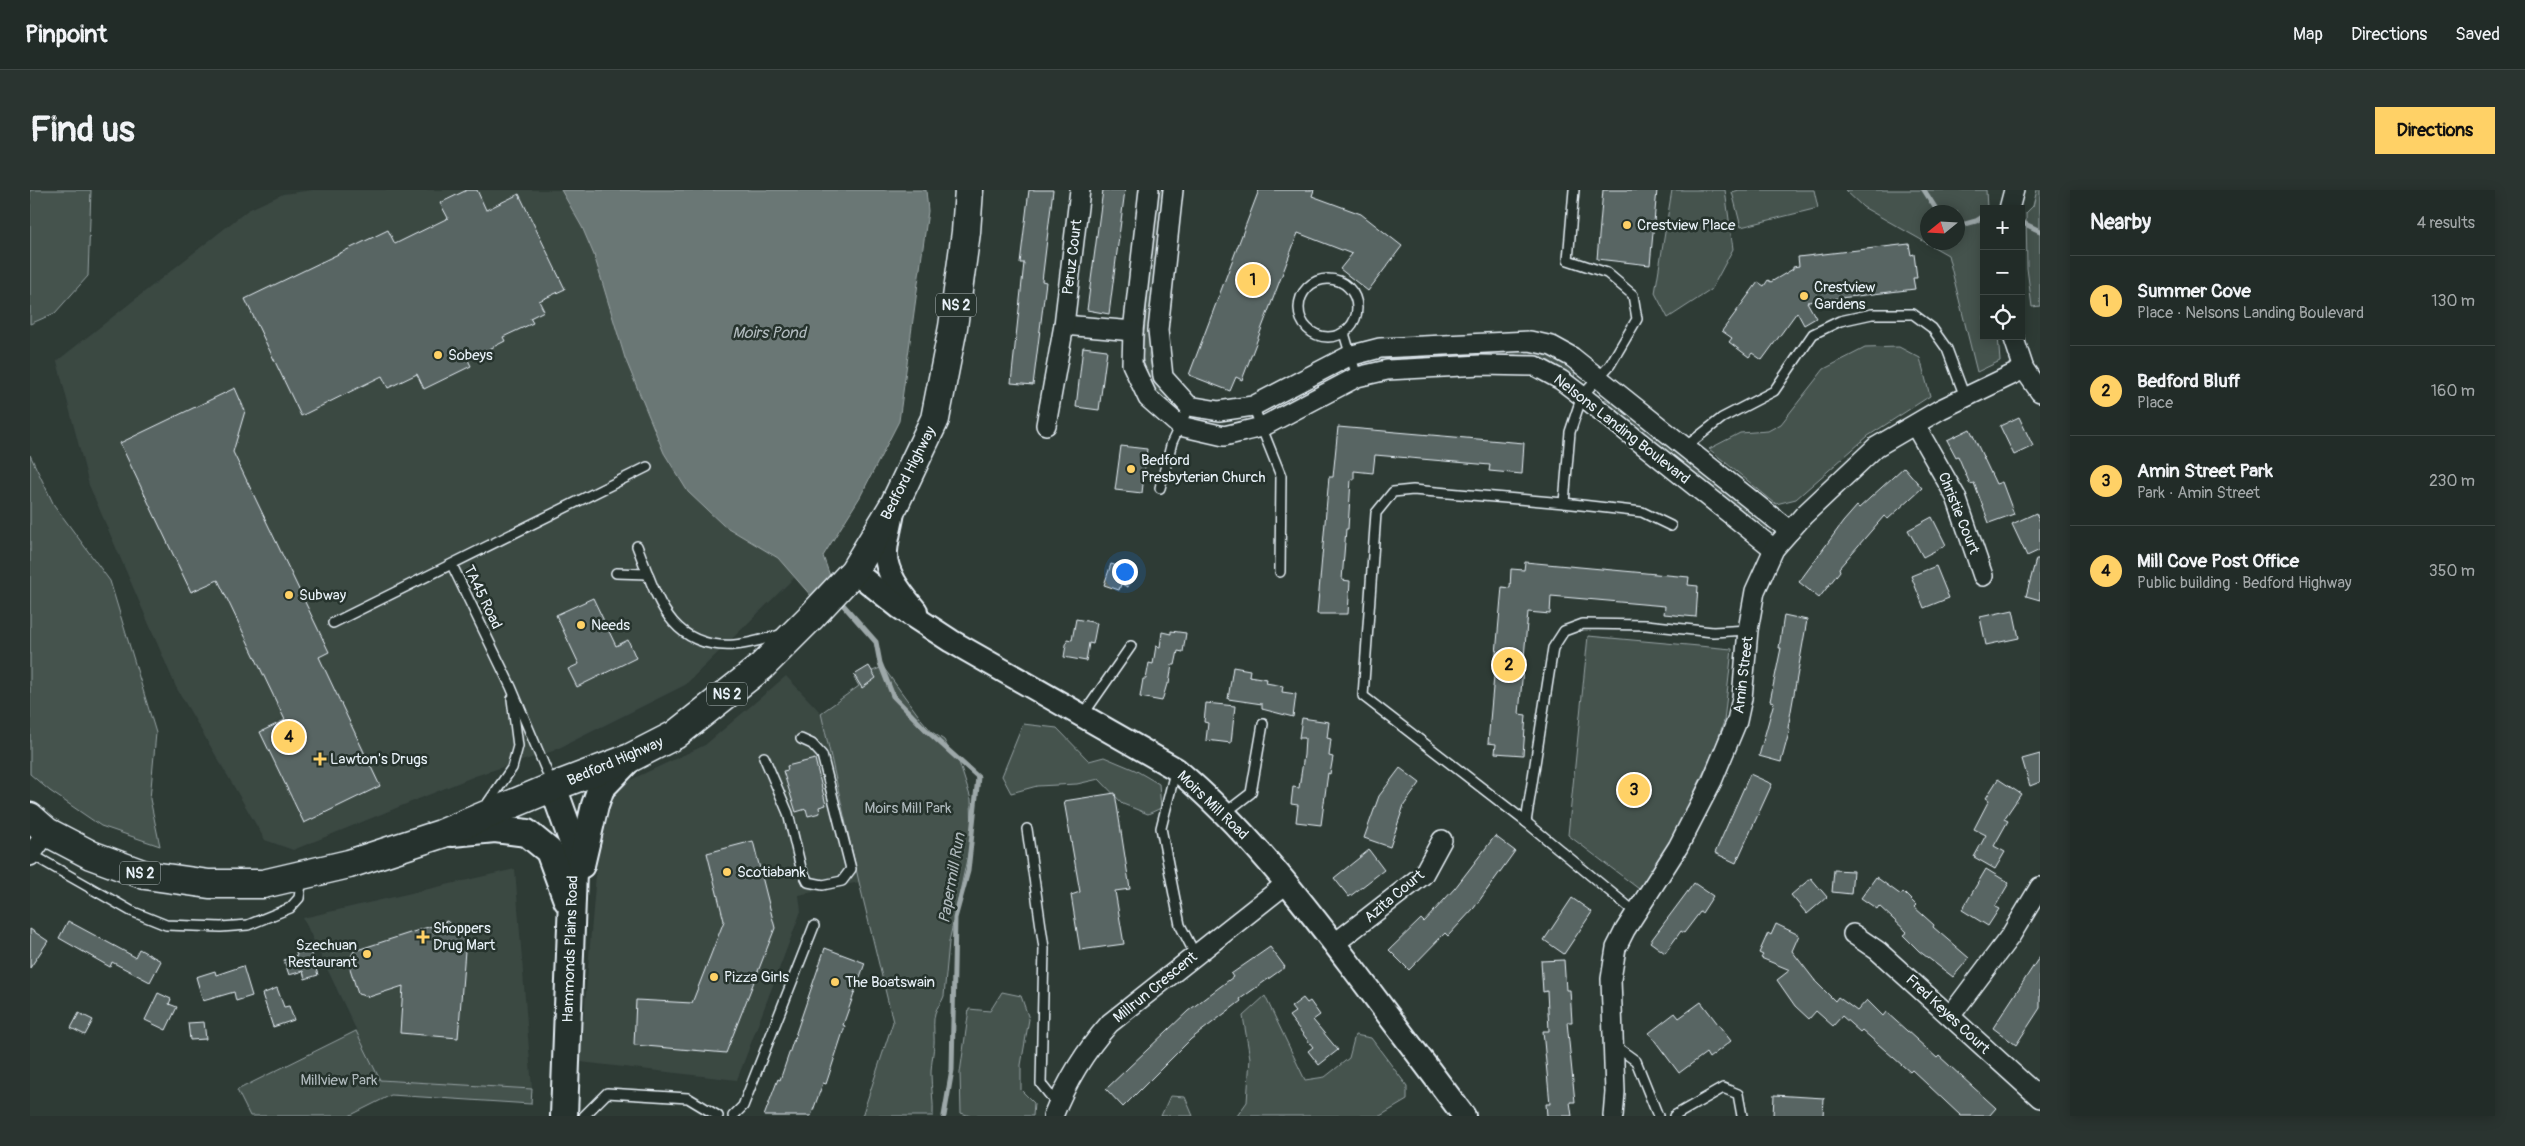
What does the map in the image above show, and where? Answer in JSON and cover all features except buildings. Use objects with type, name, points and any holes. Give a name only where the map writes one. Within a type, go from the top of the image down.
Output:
[{"type":"main road","name":"Bedford Highway","points":[[39,824],[90,855],[145,875],[209,884],[262,884],[349,864],[442,834],[553,787],[630,758],[675,735],[760,667],[805,623],[847,577],[894,505],[935,419],[953,327],[966,232],[969,190]]},
{"type":"main road","points":[[572,913],[594,805],[601,788],[630,758]]},
{"type":"main road","name":"Hammonds Plains Road","points":[[553,787],[574,845],[564,1116]]},
{"type":"main road","points":[[442,834],[495,828],[527,834],[549,850],[572,913]]},
{"type":"street","name":"Peruz Court","points":[[1046,425],[1064,324],[1080,190]]},
{"type":"street","name":"Nelsons Landing Boulevard","points":[[1149,190],[1133,330],[1132,364],[1148,398],[1180,426],[1224,436],[1262,427],[1357,377],[1386,370],[1481,365],[1535,366],[1561,380],[1582,396],[1774,549]]},
{"type":"street","points":[[1173,190],[1158,330],[1164,377],[1190,406]]},
{"type":"street","points":[[2010,205],[2014,190]]},
{"type":"street","points":[[1064,324],[1133,330]]},
{"type":"street","points":[[2014,340],[2024,369],[2040,392]]},
{"type":"street","name":"Nelsons Landing Boulevard","points":[[1190,406],[1218,411],[1253,406],[1349,356],[1380,348],[1530,341],[1552,346],[1572,357],[1790,531]]},
{"type":"street","name":"Amin Street","points":[[1613,1116],[1614,1045],[1612,979],[1616,948],[1636,913],[1665,871],[1698,810],[1737,721],[1742,698],[1748,630],[1755,591],[1774,549],[1804,515],[1876,446],[1941,409],[2024,369]]},
{"type":"street","name":"Christie Court","points":[[1915,425],[1956,497],[1983,576]]},
{"type":"street","points":[[894,505],[886,553],[891,574],[904,596],[931,629]]},
{"type":"street","name":"Moirs Mill Road","points":[[847,577],[1001,672],[1083,715],[1176,768],[1225,814],[1287,883],[1464,1116]]},
{"type":"street","points":[[31,855],[39,824]]},
{"type":"street","name":"Azita Court","points":[[1334,944],[1423,876],[1442,840]]},
{"type":"street","name":"Millrun Crescent","points":[[1055,1110],[1086,1050],[1110,1023],[1287,883]]},
{"type":"street","points":[[1951,1015],[2011,935],[2040,887]]},
{"type":"street","name":"Fred Keyes Court","points":[[1853,934],[1878,951],[1951,1015],[2017,1079],[2040,1098]]},
{"type":"lane","points":[[1564,503],[1570,432],[1582,396],[1610,364],[1637,319],[1633,296],[1607,273],[1568,260],[1574,190]]},
{"type":"lane","points":[[1335,280],[1351,290],[1357,308],[1356,318],[1344,333],[1325,338],[1315,335],[1302,322],[1298,303],[1308,286],[1316,281],[1335,280]]},
{"type":"lane","points":[[1685,447],[1722,418],[1774,392],[1813,334],[1840,322],[1872,314],[1913,314],[1932,328],[1947,349],[1966,397]]},
{"type":"lane","points":[[1344,333],[1349,356],[1357,377]]},
{"type":"lane","points":[[1160,488],[1172,442],[1190,406]]},
{"type":"lane","points":[[1253,406],[1281,476],[1280,572]]},
{"type":"lane","name":"TA45 Road","points":[[553,787],[510,687],[452,564],[647,467]]},
{"type":"lane","points":[[1636,913],[1526,822],[1363,696],[1376,513],[1393,492],[1413,490],[1642,512],[1670,526]]},
{"type":"lane","points":[[637,546],[671,622],[681,632],[693,639],[711,644],[735,645],[805,623]]},
{"type":"lane","points":[[333,623],[452,564]]},
{"type":"lane","points":[[616,573],[648,574]]},
{"type":"lane","points":[[1526,822],[1553,648],[1564,630],[1583,624],[1646,625],[1713,632],[1748,630]]},
{"type":"lane","points":[[1083,715],[1131,646]]},
{"type":"lane","points":[[475,821],[512,768],[518,746],[510,687]]},
{"type":"lane","points":[[1225,814],[1251,792],[1263,724]]},
{"type":"lane","points":[[764,757],[788,813],[801,868],[808,882],[823,885],[842,881],[851,869],[822,755],[812,744],[801,739]]},
{"type":"lane","points":[[1176,768],[1161,828],[1180,925],[1195,954]]},
{"type":"lane","points":[[1027,829],[1044,948],[1041,1084],[1055,1110]]},
{"type":"lane","points":[[31,855],[131,910],[166,924],[221,927],[248,925],[290,908],[299,898],[303,876]]},
{"type":"lane","points":[[733,1116],[744,1106],[814,926]]},
{"type":"lane","points":[[1614,1045],[1636,1061],[1658,1116]]},
{"type":"lane","points":[[1674,1116],[1722,1088],[1738,1094],[1742,1116]]},
{"type":"lane","points":[[584,1116],[607,1093],[688,1098],[718,1116]]},
{"type":"shaded area","points":[[313,190],[561,190],[582,227],[594,255],[625,358],[778,558],[796,576],[685,685],[553,751],[475,776],[293,850],[265,840],[176,687],[89,485],[57,361],[248,210],[283,194]]},
{"type":"shaded area","points":[[786,676],[821,713],[859,882],[799,895],[801,911],[737,1080],[580,1062],[601,815],[609,795],[626,782],[705,745]]},
{"type":"shaded area","points":[[515,869],[532,1089],[380,1080],[303,918]]},
{"type":"green space","points":[[30,190],[91,190],[88,276],[55,313],[30,324]]},
{"type":"green space","points":[[1157,190],[1164,190],[1149,356],[1153,372],[1177,404],[1176,408],[1172,409],[1153,385],[1142,356]]},
{"type":"green space","points":[[1672,190],[1725,190],[1733,249],[1711,290],[1668,318],[1655,293]]},
{"type":"green space","points":[[1739,190],[1814,190],[1818,208],[1741,227],[1732,192]]},
{"type":"green space","points":[[1845,190],[1986,190],[1987,205],[1980,205],[1980,340],[1998,340],[2000,361],[1977,372],[1948,255],[1939,250],[1965,250],[1965,205],[1920,205],[1920,239],[1863,207]]},
{"type":"green space","points":[[2037,190],[2040,190],[2040,306],[2032,307],[2027,268],[2026,213],[2033,206]]},
{"type":"green space","points":[[1899,347],[1920,358],[1930,396],[1868,436],[1796,499],[1776,504],[1709,449],[1740,433],[1768,431],[1781,424],[1824,369],[1865,348]]},
{"type":"green space","points":[[1493,348],[1527,350],[1548,354],[1566,365],[1575,373],[1574,377],[1549,361],[1515,355],[1371,359],[1372,355]]},
{"type":"green space","points":[[1605,399],[1617,405],[1770,527],[1764,529],[1604,402]]},
{"type":"green space","points":[[30,455],[54,505],[110,581],[156,733],[150,799],[160,846],[101,826],[50,791],[30,774]]},
{"type":"green space","points":[[1588,636],[1732,649],[1724,721],[1716,746],[1671,842],[1639,889],[1568,835]]},
{"type":"green space","name":"Moirs Mill Park","points":[[883,667],[921,719],[932,732],[944,740],[948,748],[958,759],[971,799],[972,836],[949,942],[944,996],[934,1019],[931,1074],[933,1116],[862,1116],[893,1022],[821,713],[859,686],[854,678]]},
{"type":"green space","points":[[1023,724],[1057,728],[1089,761],[1104,757],[1135,770],[1159,784],[1161,808],[1148,814],[1123,804],[1099,779],[1077,784],[1037,786],[1011,793],[1002,776]]},
{"type":"green space","points":[[1002,992],[1021,996],[1029,1019],[1021,1065],[1021,1090],[1034,1103],[1033,1116],[970,1116],[961,1113],[960,1073],[969,1009],[990,1011]]},
{"type":"green space","points":[[1265,996],[1305,1080],[1325,1077],[1349,1058],[1355,1035],[1371,1038],[1407,1086],[1407,1100],[1380,1116],[1237,1116],[1247,1102],[1250,1058],[1243,1016]]},
{"type":"green space","name":"Millview Park","points":[[356,1031],[380,1080],[532,1089],[531,1104],[391,1095],[349,1116],[250,1116],[237,1090]]},
{"type":"green space","points":[[1170,1096],[1185,1097],[1193,1116],[1161,1116]]},
{"type":"water","name":"Moirs Pond","points":[[561,190],[926,190],[928,211],[899,421],[860,497],[823,556],[830,576],[812,597],[778,558],[723,525],[688,492],[664,453],[625,358],[594,255],[582,227]]},
{"type":"waterway","points":[[1924,190],[1934,205]]},
{"type":"waterway","points":[[1965,224],[1980,218]]},
{"type":"waterway","points":[[2025,224],[2040,231]]},
{"type":"waterway","name":"Papermill Run","points":[[838,599],[876,642],[880,663],[893,696],[928,732],[978,777],[968,871],[955,918],[952,1070],[944,1116]]},
{"type":"place","name":"Crestview Place","points":[[1627,225]]},
{"type":"place","name":"Summer Cove","points":[[1253,280]]},
{"type":"place","name":"Crestview Gardens","points":[[1804,296]]},
{"type":"place","name":"Sobeys","points":[[438,355]]},
{"type":"place","name":"Bedford Presbyterian Church","points":[[1131,469]]},
{"type":"place","name":"Subway","points":[[289,595]]},
{"type":"place","name":"Needs","points":[[581,625]]},
{"type":"place","name":"Bedford Bluff","points":[[1509,665]]},
{"type":"place","name":"Mill Cove Post Office","points":[[289,737]]},
{"type":"place","name":"Lawton's Drugs","points":[[320,759]]},
{"type":"place","name":"Amin Street Park","points":[[1634,790]]},
{"type":"place","name":"Scotiabank","points":[[727,872]]},
{"type":"place","name":"Shoppers Drug Mart","points":[[423,937]]},
{"type":"place","name":"Szechuan Restaurant","points":[[367,954]]},
{"type":"place","name":"Pizza Girls","points":[[714,977]]},
{"type":"place","name":"The Boatswain","points":[[835,982]]}]
